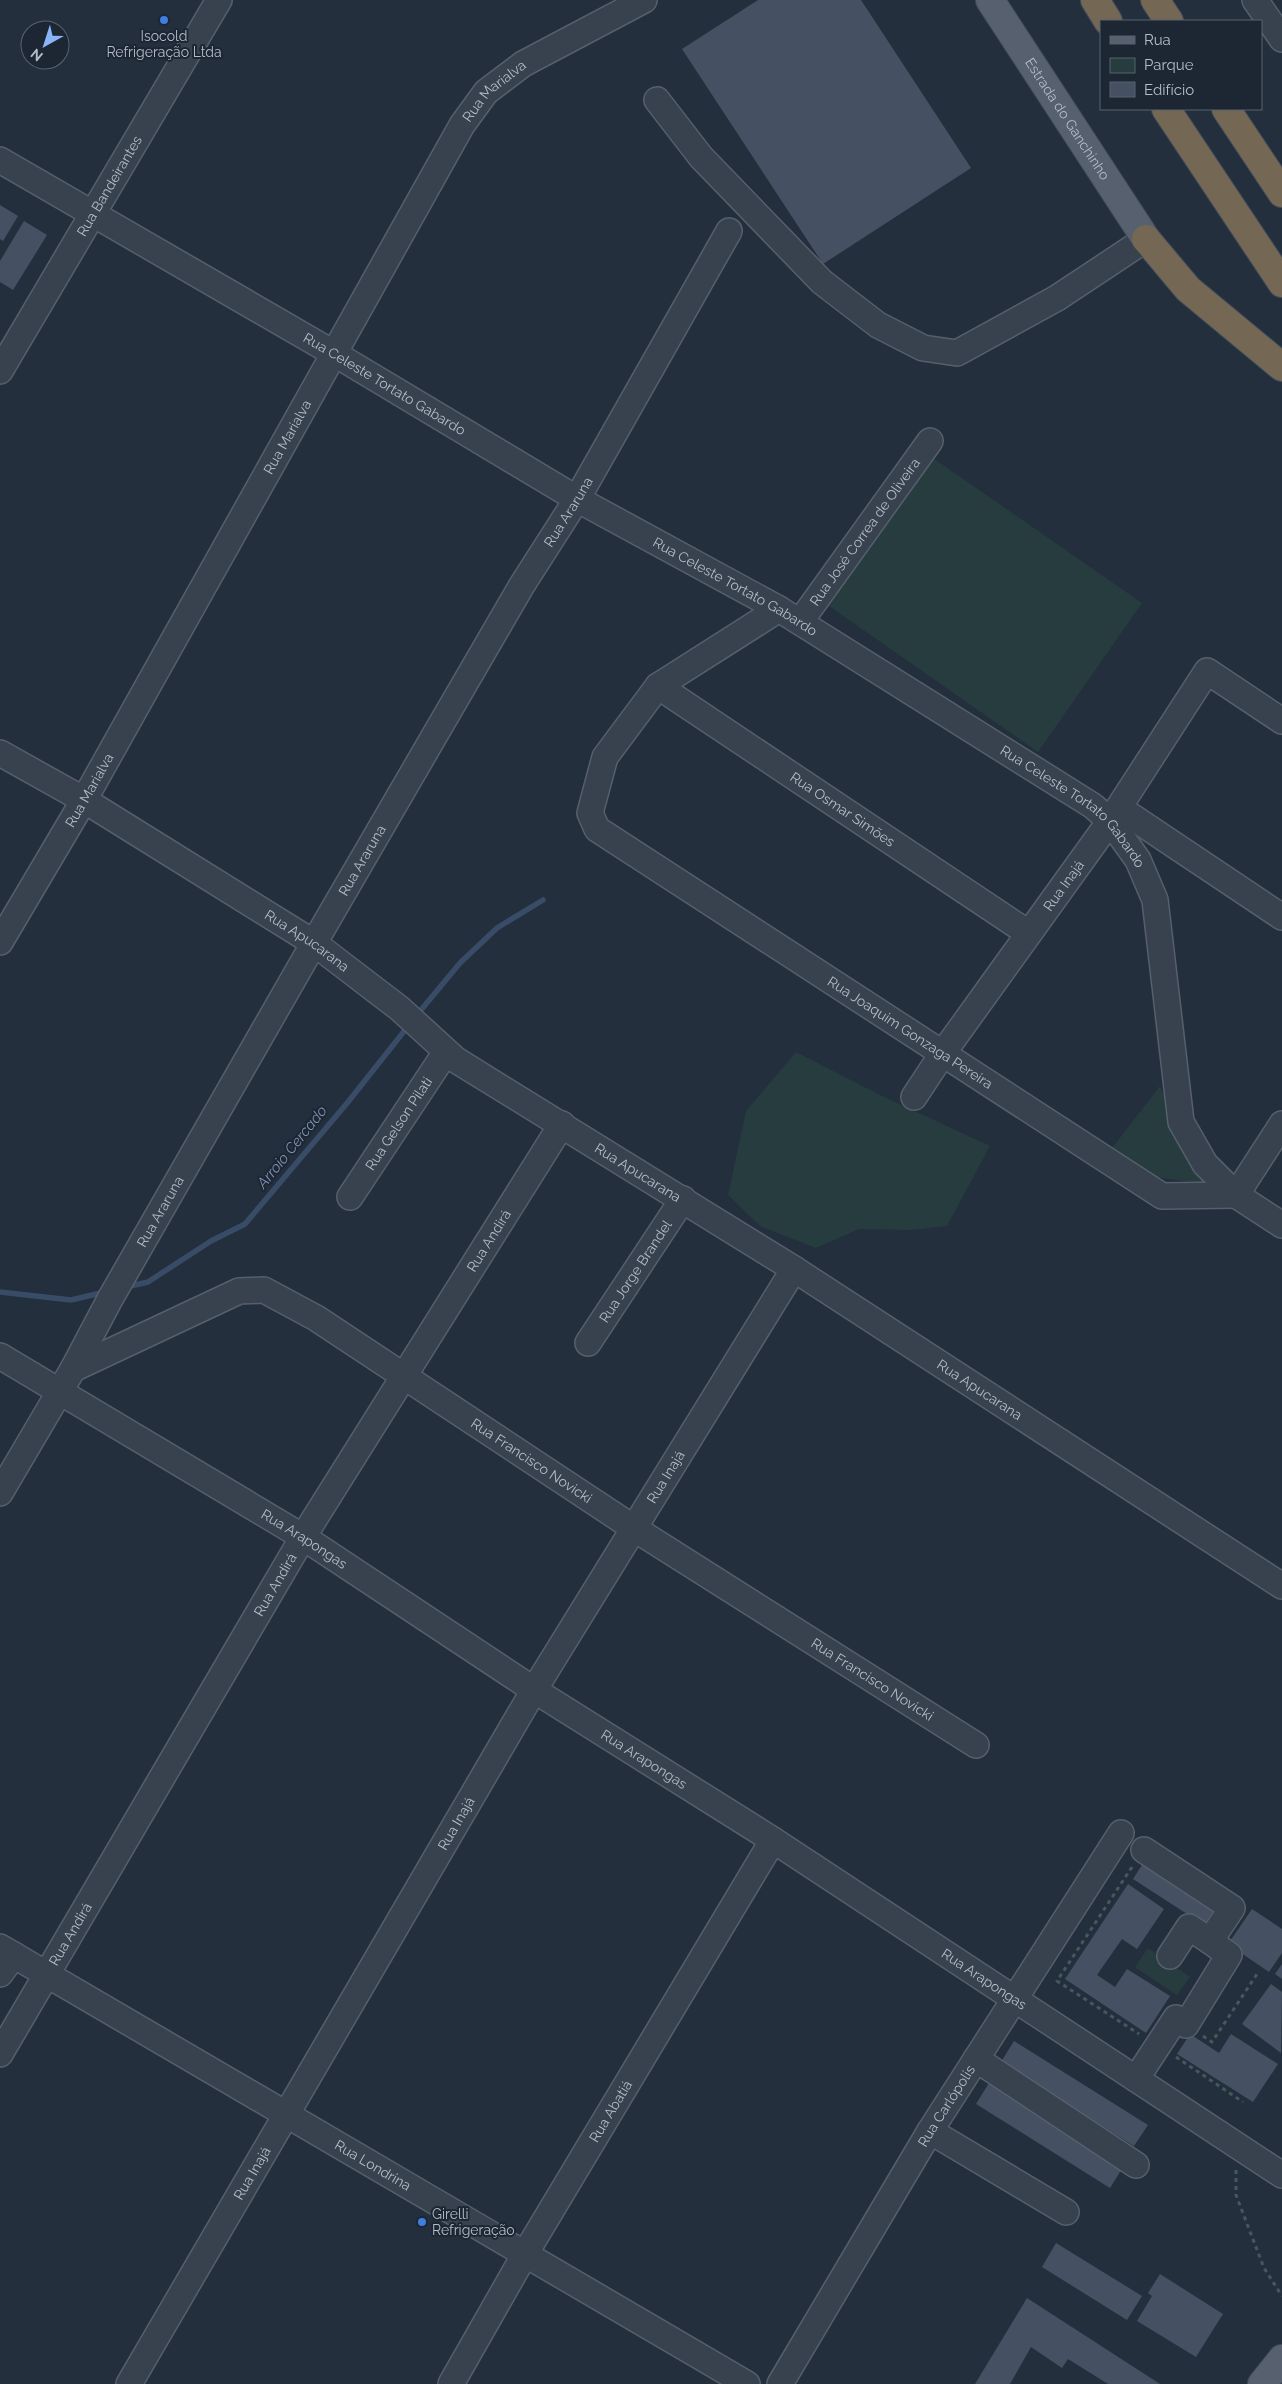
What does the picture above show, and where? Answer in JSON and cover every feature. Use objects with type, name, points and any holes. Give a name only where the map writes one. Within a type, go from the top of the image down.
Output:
[{"type":"highway","points":[[1095,0],[1107,20]]},
{"type":"highway","points":[[1156,0],[1168,20]]},
{"type":"highway","points":[[1167,110],[1282,283]]},
{"type":"highway","points":[[1227,110],[1282,193]]},
{"type":"highway","points":[[1146,239],[1188,289],[1282,367]]},
{"type":"main road","name":"Estrada do Ganchinho","points":[[990,0],[1146,239]]},
{"type":"main road","points":[[1262,2384],[1282,2359]]},
{"type":"street","name":"Rua Bandeirantes","points":[[0,371],[220,0]]},
{"type":"street","name":"Rua Marialva","points":[[0,942],[84,800],[462,124],[486,92],[523,64],[644,0]]},
{"type":"street","points":[[1255,0],[1282,39]]},
{"type":"street","points":[[657,100],[701,157],[822,282],[878,325],[923,348],[957,353],[1057,298],[1146,239]]},
{"type":"street","name":"Rua Celeste Tortato Gabardo","points":[[0,160],[335,354],[577,499],[779,609],[1094,806],[1115,814],[1138,860],[1154,900],[1181,1122],[1205,1164],[1236,1195],[1282,1225]]},
{"type":"street","name":"Rua Araruna","points":[[0,1493],[314,943],[522,585],[577,499],[729,232]]},
{"type":"street","name":"Rua José Correa de Oliveira","points":[[800,622],[930,441]]},
{"type":"street","points":[[658,686],[779,609]]},
{"type":"street","name":"Rua Inajá","points":[[914,1097],[1028,933],[1115,814],[1207,671],[1282,721]]},
{"type":"street","name":"Rua Joaquim Gonzaga Pereira","points":[[658,686],[605,757],[590,813],[597,829],[1162,1196],[1236,1195]]},
{"type":"street","name":"Rua Osmar Simões","points":[[658,686],[1028,933]]},
{"type":"street","name":"Rua Apucarana","points":[[0,753],[84,800],[314,943],[399,1008],[446,1052],[794,1269],[1282,1586]]},
{"type":"street","points":[[1115,814],[1282,917]]},
{"type":"street","name":"Rua Gelson Pilati","points":[[350,1197],[446,1052]]},
{"type":"street","name":"Rua Andirá","points":[[0,2054],[45,1974],[304,1536],[562,1124]]},
{"type":"street","points":[[1236,1195],[1282,1124]]},
{"type":"street","name":"Rua Jorge Brandel","points":[[588,1343],[682,1199]]},
{"type":"street","name":"Rua Inajá","points":[[129,2384],[534,1690],[794,1269]]},
{"type":"street","name":"Rua Francisco Novicki","points":[[66,1379],[239,1291],[264,1290],[316,1318],[635,1529],[976,1745]]},
{"type":"street","name":"Rua Arapongas","points":[[0,1356],[66,1379],[534,1690],[773,1840],[1282,2175]]},
{"type":"street","name":"Rua Carlópolis","points":[[780,2384],[930,2131],[1121,1833]]},
{"type":"street","name":"Rua Abatiá","points":[[451,2384],[525,2254],[773,1840]]},
{"type":"street","points":[[1144,1850],[1232,1908],[1210,1941]]},
{"type":"street","points":[[1136,2079],[1176,2018],[1186,2024],[1229,1955],[1189,1927],[1170,1956]]},
{"type":"street","name":"Rua Londrina","points":[[5,1959],[45,1974],[748,2384]]},
{"type":"street","points":[[976,2059],[1136,2165]]},
{"type":"street","points":[[930,2131],[1066,2212]]},
{"type":"path","points":[[1144,1850],[1057,1981],[1243,2102]]},
{"type":"path","points":[[1186,2024],[1212,2042],[1257,1974]]},
{"type":"path","points":[[1236,2145],[1236,2195],[1264,2268],[1282,2296]]},
{"type":"green space","points":[[933,458],[1142,603],[1038,752],[829,606]]},
{"type":"green space","points":[[796,1052],[880,1095],[990,1146],[947,1226],[911,1230],[859,1229],[816,1248],[760,1226],[728,1195],[746,1111]]},
{"type":"green space","points":[[1160,1086],[1178,1133],[1205,1184],[1147,1176],[1112,1148]]},
{"type":"green space","points":[[1148,1948],[1190,1977],[1177,1995],[1135,1967]]},
{"type":"building","points":[[758,0],[861,0],[971,168],[823,264],[682,49]]},
{"type":"building","points":[[0,205],[18,216],[3,241],[0,239]]},
{"type":"building","points":[[24,221],[47,235],[13,290],[0,282],[0,261]]},
{"type":"building","points":[[1147,1857],[1218,1904],[1204,1925],[1133,1879]]},
{"type":"building","points":[[1128,1884],[1164,1909],[1137,1949],[1122,1939],[1097,1975],[1115,1987],[1127,1969],[1170,1996],[1146,2033],[1065,1979]]},
{"type":"building","points":[[1252,1909],[1282,1929],[1282,1953],[1269,1972],[1228,1944]]},
{"type":"building","points":[[1282,1964],[1282,1979],[1275,1974]]},
{"type":"building","points":[[1271,1984],[1282,1992],[1281,2053],[1242,2024]]},
{"type":"building","points":[[1190,2034],[1219,2053],[1231,2034],[1278,2064],[1253,2102],[1177,2054]]},
{"type":"building","points":[[1014,2041],[1148,2125],[1134,2146],[1001,2062]]},
{"type":"building","points":[[989,2083],[1123,2167],[1110,2188],[976,2104]]},
{"type":"building","points":[[1056,2243],[1142,2296],[1127,2320],[1042,2267]]},
{"type":"building","points":[[1160,2274],[1223,2314],[1196,2357],[1137,2321],[1152,2296],[1148,2293]]},
{"type":"building","points":[[1027,2298],[1160,2384],[1108,2384],[1068,2359],[1062,2368],[1031,2347],[1010,2384],[975,2384]]},
{"type":"waterway","name":"Arroio Cercado","points":[[416,1016],[460,963],[497,928],[543,900]]},
{"type":"waterway","name":"Arroio Cercado","points":[[126,1287],[148,1282],[211,1241],[245,1224],[348,1102],[409,1025]]},
{"type":"waterway","name":"Arroio Cercado","points":[[0,1292],[71,1300],[105,1292]]},
{"type":"place","name":"Isocold Refrigeração Ltda","points":[[164,20]]},
{"type":"place","name":"Girelli Refrigeração","points":[[422,2222]]}]
